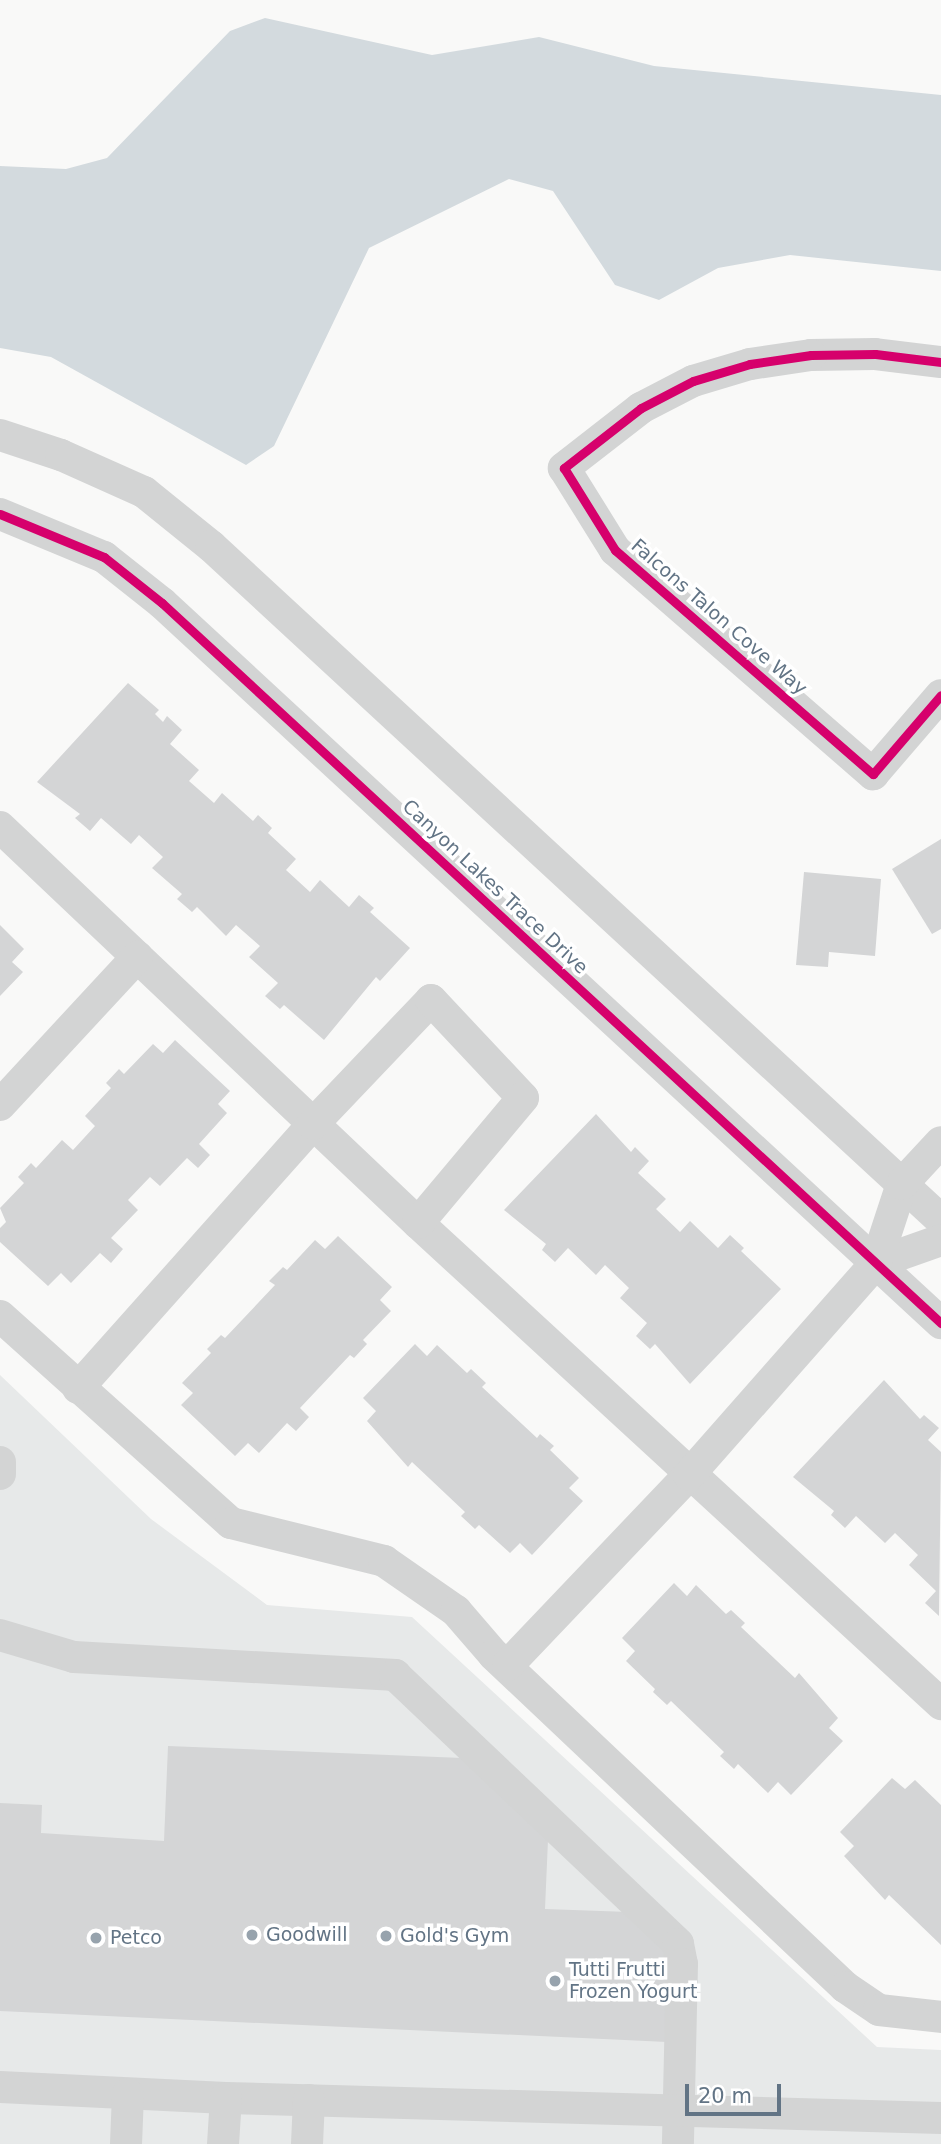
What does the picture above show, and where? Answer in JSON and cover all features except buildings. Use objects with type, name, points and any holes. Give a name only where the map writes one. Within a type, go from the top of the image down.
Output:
[{"type":"street","name":"Falcons Talon Cove Way","points":[[941,362],[875,354],[811,355],[750,363],[693,381],[641,408],[564,468],[615,550],[873,774],[941,695]]},
{"type":"street","points":[[0,435],[61,455],[144,492],[211,546],[941,1220]]},
{"type":"street","name":"Canyon Lakes Trace Drive","points":[[0,514],[104,557],[162,603],[941,1323]]},
{"type":"street","points":[[0,827],[418,1223],[941,1704]]},
{"type":"street","points":[[0,1105],[137,957]]},
{"type":"street","points":[[78,1388],[313,1124],[431,1000],[523,1098],[418,1223]]},
{"type":"street","points":[[509,1665],[689,1475],[877,1263],[902,1184],[941,1142]]},
{"type":"street","points":[[877,1263],[941,1240]]},
{"type":"street","points":[[0,1316],[231,1523],[384,1561],[456,1611],[494,1656],[509,1665],[845,1987],[879,2010],[941,2017]]},
{"type":"street","points":[[0,1462],[0,1474]]},
{"type":"street","points":[[0,1635],[74,1657],[395,1675],[678,1944],[682,1964],[678,2144]]},
{"type":"street","points":[[0,2087],[226,2098],[941,2118]]},
{"type":"street","points":[[127,2144],[128,2094]]},
{"type":"street","points":[[223,2144],[226,2098]]},
{"type":"street","points":[[307,2144],[309,2100]]},
{"type":"shaded area","points":[[265,18],[432,55],[539,37],[654,66],[941,95],[941,271],[790,255],[718,268],[659,300],[615,285],[553,191],[509,179],[369,248],[274,446],[246,465],[51,357],[0,348],[0,166],[66,169],[107,158],[230,31]]},
{"type":"shaded area","points":[[0,1375],[151,1519],[267,1605],[412,1617],[877,2047],[941,2050],[941,2144],[0,2144]]},
{"type":"cycle path","points":[[941,362],[875,354],[811,355],[750,364],[693,381],[641,408],[564,468],[615,550],[873,774],[941,695]]},
{"type":"cycle path","points":[[0,514],[104,557],[162,603],[941,1323]]},
{"type":"place","name":"Goodwill","points":[[252,1935]]},
{"type":"place","name":"Gold's Gym","points":[[386,1936]]},
{"type":"place","name":"Petco","points":[[96,1938]]},
{"type":"place","name":"Tutti Frutti Frozen Yogurt","points":[[555,1981]]}]
